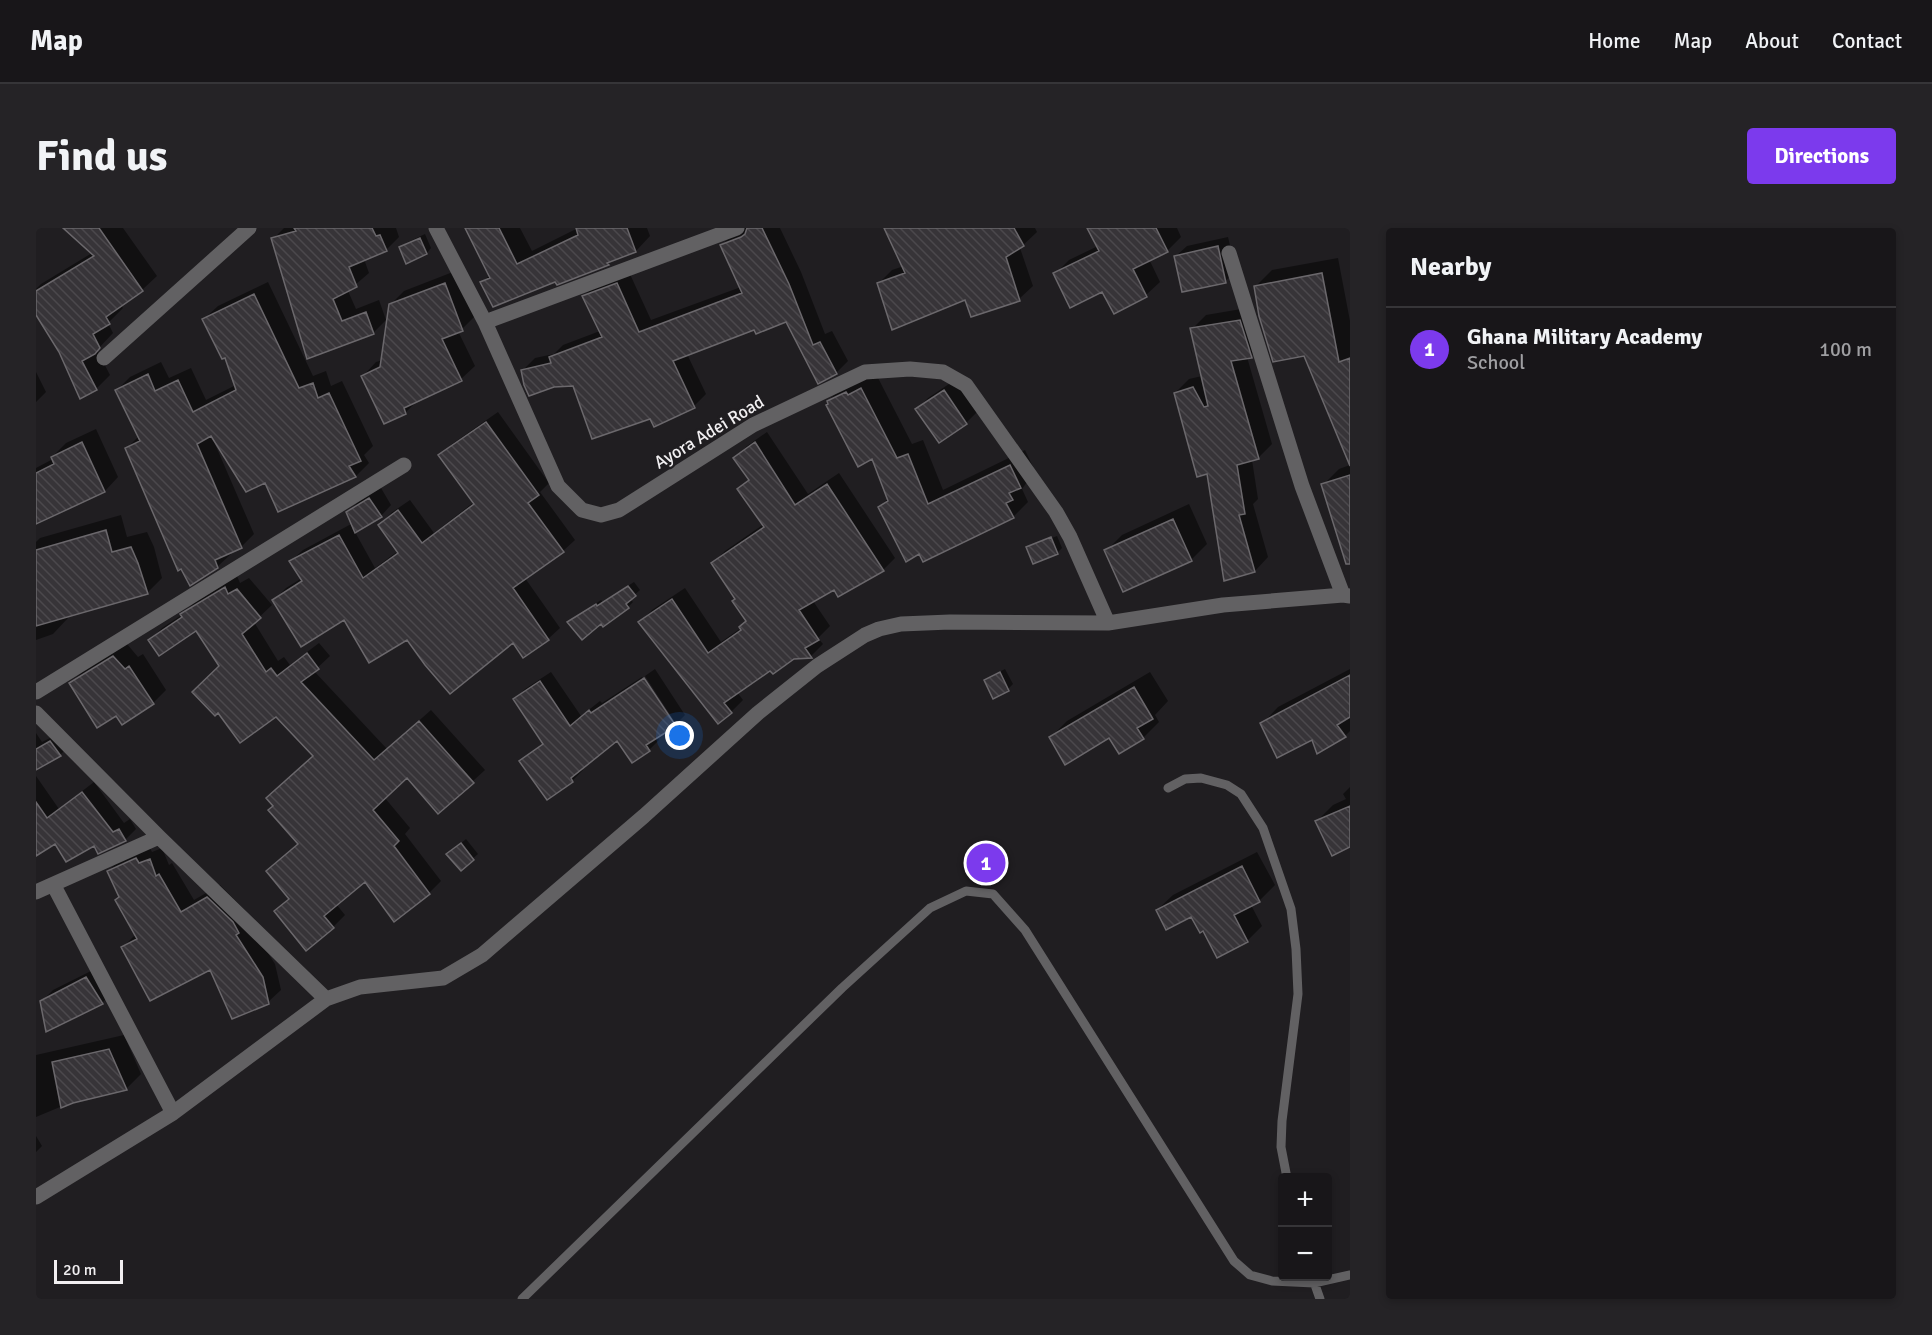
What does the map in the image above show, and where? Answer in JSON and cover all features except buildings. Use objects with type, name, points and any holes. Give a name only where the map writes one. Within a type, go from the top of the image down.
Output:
[{"type":"street","points":[[104,358],[249,228]]},
{"type":"street","name":"Ayora Adei Road","points":[[436,228],[484,322],[558,486],[582,510],[601,515],[619,510],[753,425],[865,372],[910,369],[943,372],[966,386],[1056,512],[1070,537],[1108,622]]},
{"type":"street","points":[[484,322],[737,228]]},
{"type":"street","points":[[36,1197],[173,1113],[326,999],[360,987],[443,978],[482,955],[644,816],[758,713],[817,666],[865,635],[901,624],[1108,622],[1223,606],[1346,596],[1302,486],[1229,253]]},
{"type":"street","points":[[36,692],[404,465]]},
{"type":"street","points":[[36,713],[159,837],[326,999]]},
{"type":"street","points":[[36,892],[54,886],[159,837]]},
{"type":"street","points":[[54,886],[173,1113]]},
{"type":"lane","points":[[1168,788],[1185,780],[1201,778],[1227,785],[1240,794],[1263,828],[1291,909],[1298,994],[1282,1121],[1281,1147],[1286,1173]]},
{"type":"lane","points":[[522,1299],[851,980],[930,908],[966,891],[993,894],[1025,930],[1234,1261],[1250,1275],[1278,1281]]},
{"type":"lane","points":[[1332,1277],[1350,1275]]},
{"type":"lane","points":[[1313,1281],[1320,1299]]},
{"type":"place","name":"Ghana Military Academy","points":[[986,863]]}]
